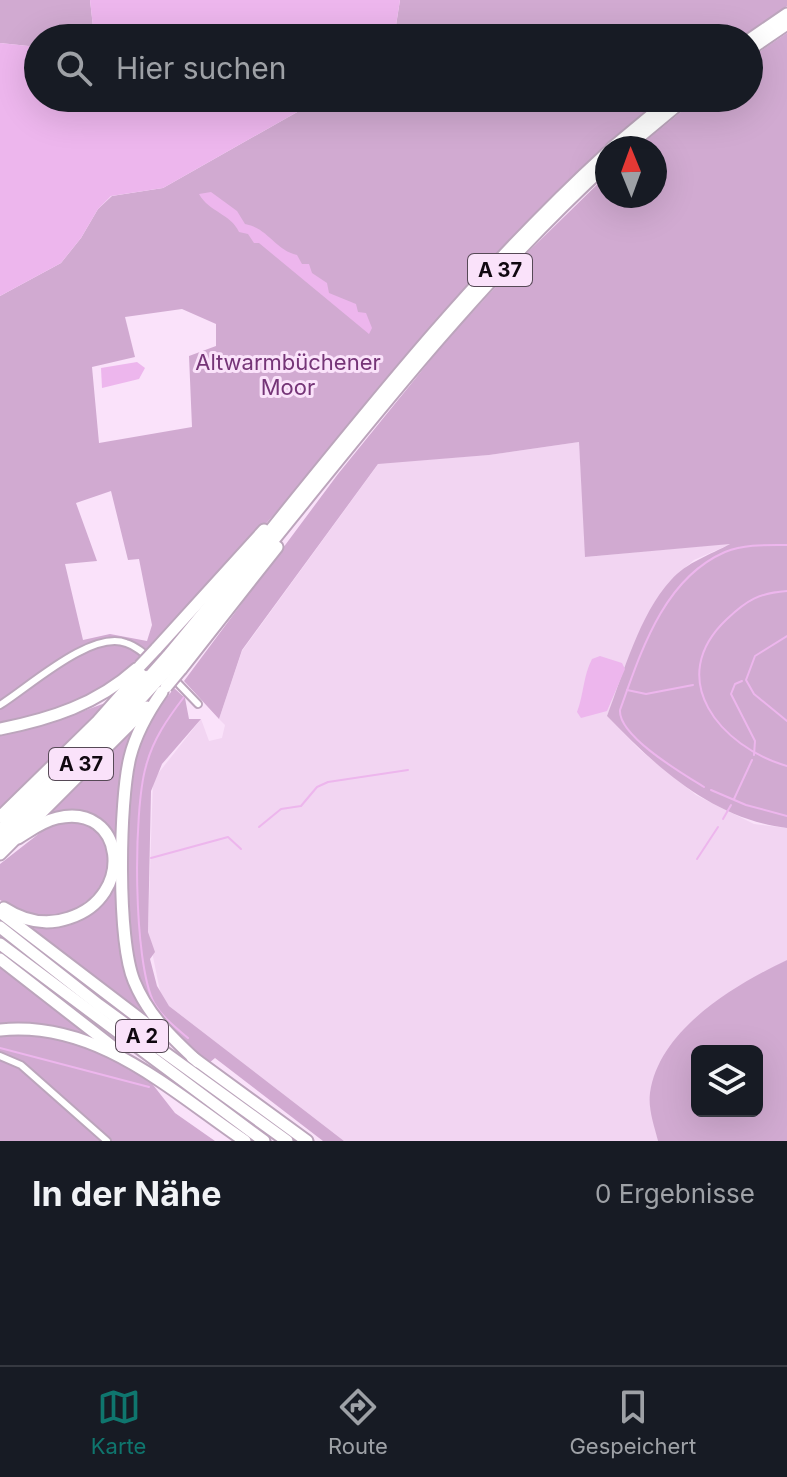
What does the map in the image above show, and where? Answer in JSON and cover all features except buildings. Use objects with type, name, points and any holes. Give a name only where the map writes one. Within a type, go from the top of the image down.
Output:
[{"type":"highway","points":[[763,30],[787,14]]},
{"type":"highway","points":[[763,40],[787,24]]},
{"type":"highway","points":[[626,136],[655,112]]},
{"type":"highway","points":[[640,136],[669,112]]},
{"type":"highway","name":"A 37","points":[[167,658],[402,369],[486,273],[595,165]]},
{"type":"highway","name":"A 37","points":[[167,658],[261,571],[319,485],[492,279],[595,176]]},
{"type":"highway","points":[[0,854],[18,838],[153,678],[167,658],[170,637],[254,539],[296,500]]},
{"type":"highway","points":[[0,817],[98,721],[153,678],[167,658]]},
{"type":"highway","points":[[0,729],[44,720],[153,678]]},
{"type":"highway","points":[[153,678],[127,771],[124,938],[130,971],[148,1008],[168,1034],[198,1062]]},
{"type":"highway","name":"A 37","points":[[0,830],[153,678]]},
{"type":"highway","name":"A 37","points":[[0,842],[74,771],[153,678]]},
{"type":"highway","points":[[0,905],[33,921],[62,920],[97,903],[114,877],[112,844],[102,830],[84,819],[60,817],[18,838]]},
{"type":"highway","points":[[0,912],[307,1141]]},
{"type":"highway","name":"A 2","points":[[0,927],[99,1005],[287,1141]]},
{"type":"highway","name":"A 2","points":[[0,944],[264,1141]]},
{"type":"highway","points":[[0,959],[153,1077],[245,1141]]},
{"type":"highway","points":[[0,1030],[32,1028],[75,1035],[153,1077]]},
{"type":"street","points":[[0,705],[85,648],[113,641],[126,643],[144,654],[198,704]]},
{"type":"street","points":[[0,1056],[21,1065],[107,1141]]},
{"type":"shaded area","points":[[90,0],[400,0],[396,24],[93,24]]},
{"type":"shaded area","points":[[0,43],[24,46],[24,112],[297,112],[163,188],[111,196],[98,209],[61,263],[0,296]]},
{"type":"shaded area","points":[[211,192],[237,211],[245,224],[260,230],[283,249],[297,255],[302,264],[309,264],[312,273],[327,283],[329,293],[356,304],[358,312],[366,313],[372,328],[369,334],[259,243],[254,243],[248,234],[239,232],[231,221],[208,205],[199,194]]},
{"type":"shaded area","points":[[137,362],[145,368],[139,379],[102,388],[101,368]]},
{"type":"shaded area","points":[[579,442],[586,557],[733,543],[694,560],[672,579],[654,603],[607,716],[640,750],[696,795],[754,824],[787,828],[787,960],[730,993],[691,1023],[675,1040],[662,1061],[650,1105],[658,1141],[344,1141],[169,1006],[161,996],[148,932],[153,780],[201,719],[209,741],[222,738],[225,725],[219,719],[242,651],[379,463],[489,455]]},
{"type":"shaded area","points":[[600,656],[622,663],[625,669],[607,711],[581,718],[577,712],[587,672],[592,659]]},
{"type":"green space","points":[[0,0],[90,0],[93,24],[24,24],[24,46],[0,43]]},
{"type":"green space","points":[[400,0],[787,0],[787,6],[762,24],[396,24]]},
{"type":"green space","name":"Altwarmbüchener Moor","points":[[787,33],[787,828],[735,814],[688,788],[666,772],[607,716],[633,645],[660,594],[684,568],[730,544],[585,557],[579,442],[489,455],[378,464],[242,650],[219,719],[184,681],[338,474],[445,342],[525,255],[595,187],[595,208],[667,208],[667,136],[652,136],[681,112],[763,112],[763,49]]},
{"type":"green space","name":"Altwarmbüchener Moor","points":[[297,112],[646,112],[618,136],[595,136],[595,157],[470,284],[278,510],[138,664],[89,696],[0,726],[0,296],[61,263],[98,209],[112,196],[163,188]],"holes":[[[182,309],[216,324],[216,346],[189,356],[192,427],[99,443],[92,367],[135,357],[125,317]],[[111,491],[128,560],[139,559],[152,625],[147,641],[110,634],[83,640],[65,564],[97,561],[76,503]]]},
{"type":"green space","points":[[174,688],[185,698],[189,719],[201,719],[162,764],[151,791],[148,932],[155,952],[150,959],[157,986],[169,1006],[344,1141],[323,1141],[215,1058],[209,1063],[197,1054],[155,1011],[134,970],[129,950],[125,893],[129,798],[137,751],[144,733]]},
{"type":"green space","points":[[108,702],[0,812],[0,735],[51,723]]},
{"type":"green space","points":[[142,715],[131,745],[122,945],[166,1035],[18,920],[53,924],[110,892],[118,873],[100,824],[42,820]]},
{"type":"green space","points":[[71,821],[96,831],[107,848],[108,868],[98,888],[82,905],[58,914],[31,914],[0,900],[0,864],[50,825]]},
{"type":"green space","points":[[787,960],[787,1141],[658,1141],[650,1093],[656,1070],[684,1029],[702,1012],[745,982]]},
{"type":"green space","points":[[0,965],[103,1043],[57,1027],[0,1027]]},
{"type":"green space","points":[[0,1036],[73,1037],[123,1065],[150,1081],[175,1113],[215,1141],[0,1141]]},
{"type":"waterway","points":[[704,787],[640,742],[622,720],[620,710],[657,619],[685,580],[704,564],[733,549],[787,545]]},
{"type":"waterway","points":[[787,591],[761,596],[734,612],[708,642],[700,665],[700,687],[708,708],[722,727],[763,757],[787,766]]},
{"type":"waterway","points":[[787,636],[755,656],[746,680],[754,694],[787,721]]},
{"type":"waterway","points":[[742,681],[735,684],[731,694],[755,741],[754,755]]},
{"type":"waterway","points":[[627,690],[646,694],[693,685]]},
{"type":"waterway","points":[[184,697],[157,738],[146,766],[139,816],[137,886],[147,983],[157,1008],[188,1038]]},
{"type":"waterway","points":[[734,799],[752,760]]},
{"type":"waterway","points":[[259,827],[281,809],[301,806],[317,787],[328,782],[408,770]]},
{"type":"waterway","points":[[711,790],[746,805],[787,816]]},
{"type":"waterway","points":[[723,819],[731,805]]},
{"type":"waterway","points":[[697,859],[718,827]]},
{"type":"waterway","points":[[151,858],[228,837],[241,849]]},
{"type":"waterway","points":[[0,1048],[149,1087]]}]
